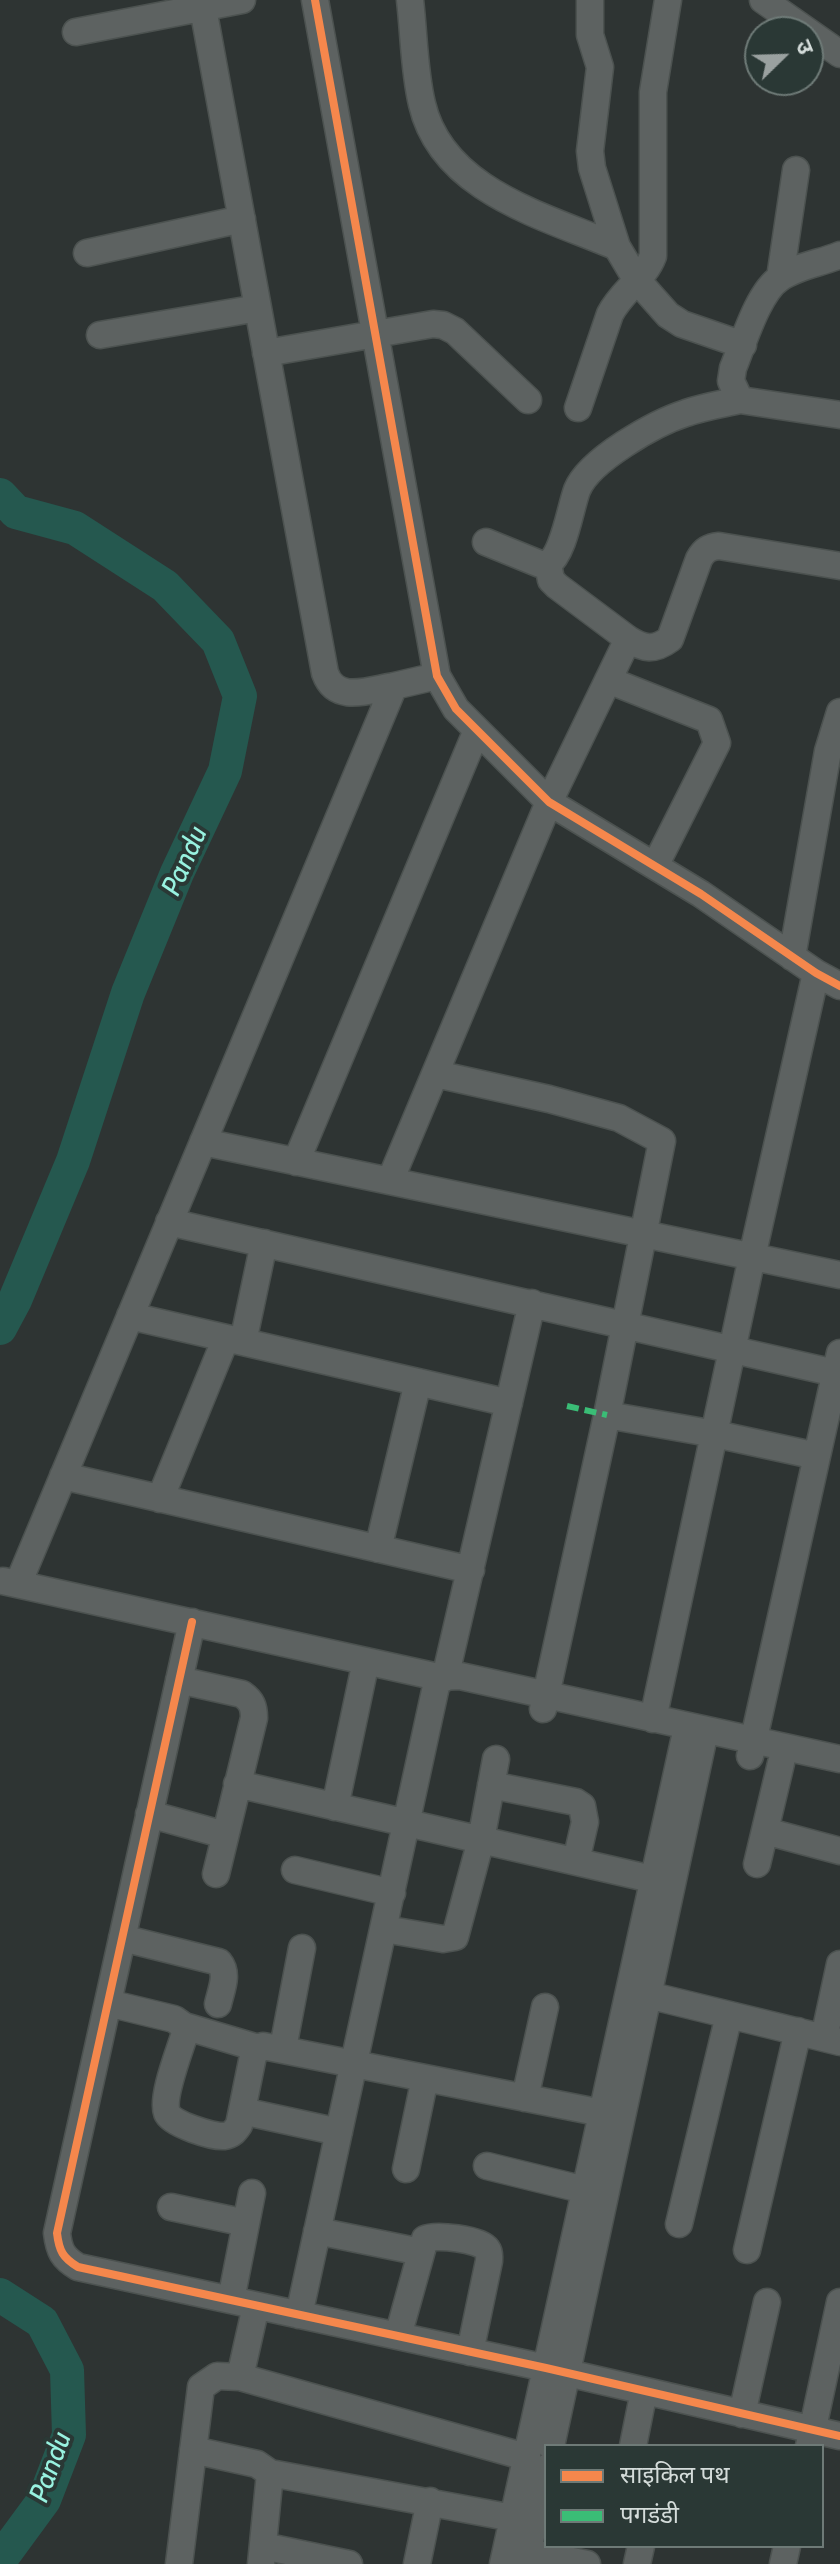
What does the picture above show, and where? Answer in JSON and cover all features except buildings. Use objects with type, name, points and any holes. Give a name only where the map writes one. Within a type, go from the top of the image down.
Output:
[{"type":"street","points":[[76,32],[242,0]]},
{"type":"street","points":[[315,0],[437,676],[456,709],[549,802],[701,894],[816,973],[840,986]]},
{"type":"street","points":[[410,0],[422,104],[428,123],[454,164],[476,183],[506,200],[617,247]]},
{"type":"street","points":[[590,0],[590,35],[600,67],[590,128],[590,151],[592,168],[617,247],[636,279],[668,315],[682,324],[743,345]]},
{"type":"street","points":[[578,408],[615,303],[650,265],[653,256],[652,111],[655,73],[668,0]]},
{"type":"street","points":[[763,0],[840,54]]},
{"type":"street","points":[[203,8],[329,683],[338,692],[349,694],[437,676]]},
{"type":"street","points":[[780,278],[796,170]]},
{"type":"street","points":[[87,253],[242,219]]},
{"type":"street","points":[[740,400],[731,381],[733,368],[767,288],[780,278],[840,255]]},
{"type":"street","points":[[100,335],[258,308]]},
{"type":"street","points":[[266,353],[433,324],[443,325],[455,331],[528,400]]},
{"type":"street","points":[[486,542],[540,564],[548,564],[557,555],[585,475],[660,424],[686,413],[740,400],[840,415]]},
{"type":"street","points":[[548,564],[551,580],[557,586],[628,639],[650,649],[670,639],[699,559],[711,547],[840,566]]},
{"type":"street","points":[[390,1181],[549,802],[628,639]]},
{"type":"street","points":[[608,680],[709,720],[717,743],[655,866]]},
{"type":"street","points":[[394,686],[63,1476],[9,1582],[442,1678],[455,1687],[653,1719],[694,1739]]},
{"type":"street","points":[[792,957],[840,712]]},
{"type":"street","points":[[296,1162],[477,730]]},
{"type":"street","points":[[653,1719],[816,973]]},
{"type":"street","points":[[436,1074],[619,1118],[662,1141],[642,1234],[632,1325],[607,1415],[545,1703]]},
{"type":"street","points":[[203,1142],[642,1234],[750,1265],[840,1275]]},
{"type":"street","points":[[169,1222],[733,1348],[834,1367],[751,1747]]},
{"type":"street","points":[[160,1499],[234,1340],[264,1243]]},
{"type":"street","points":[[299,2315],[407,1823],[471,1570],[532,1303]]},
{"type":"street","points":[[130,1316],[509,1403]]},
{"type":"street","points":[[378,1549],[418,1382]]},
{"type":"street","points":[[607,1415],[717,1427],[817,1456]]},
{"type":"street","points":[[63,1476],[471,1570]]},
{"type":"street","points":[[192,1622],[57,2233],[58,2249],[66,2260],[78,2267],[742,2414],[810,2438],[840,2436]]},
{"type":"street","points":[[335,1807],[366,1661]]},
{"type":"street","points":[[179,1680],[242,1694],[250,1700],[254,1718],[216,1874]]},
{"type":"street","points":[[545,1703],[694,1739],[840,1759]]},
{"type":"street","points":[[544,2444],[585,2190],[663,1881],[694,1739]]},
{"type":"street","points":[[751,1747],[781,1763],[840,1776]]},
{"type":"street","points":[[384,1929],[443,1939],[455,1937],[481,1840],[496,1759]]},
{"type":"street","points":[[757,1864],[781,1763]]},
{"type":"street","points":[[237,1784],[663,1881]]},
{"type":"street","points":[[491,1785],[576,1802],[582,1806],[585,1822],[576,1861]]},
{"type":"street","points":[[149,1814],[225,1835]]},
{"type":"street","points":[[765,1831],[840,1851]]},
{"type":"street","points":[[295,1870],[392,1893]]},
{"type":"street","points":[[551,2444],[556,2371],[648,1995],[663,1881]]},
{"type":"street","points":[[122,1938],[219,1962],[224,1968],[224,1976],[218,2004]]},
{"type":"street","points":[[184,2026],[185,2033],[166,2102],[168,2116],[174,2122],[221,2136],[235,2132],[253,2056],[271,2048],[302,1948]]},
{"type":"street","points":[[648,1995],[832,2040],[840,1964]]},
{"type":"street","points":[[108,2003],[271,2048],[602,2113]]},
{"type":"street","points":[[525,2098],[545,2007]]},
{"type":"street","points":[[679,2224],[729,2015]]},
{"type":"street","points":[[747,2250],[798,2031]]},
{"type":"street","points":[[406,2169],[425,2078]]},
{"type":"street","points":[[242,2111],[339,2132]]},
{"type":"street","points":[[487,2166],[585,2190]]},
{"type":"street","points":[[240,2377],[246,2223],[252,2193]]},
{"type":"street","points":[[171,2207],[246,2223]]},
{"type":"street","points":[[317,2231],[421,2252]]},
{"type":"street","points":[[398,2336],[425,2239],[439,2236],[478,2243],[486,2246],[490,2253],[470,2352]]},
{"type":"street","points":[[742,2414],[767,2302]]},
{"type":"street","points":[[810,2438],[840,2302]]},
{"type":"street","points":[[179,2564],[201,2387],[217,2376],[240,2377],[540,2471]]},
{"type":"street","points":[[633,2444],[644,2391]]},
{"type":"street","points":[[544,2446],[526,2558],[587,2564]]},
{"type":"street","points":[[193,2450],[257,2464],[270,2473],[513,2518]]},
{"type":"street","points":[[503,2564],[513,2518],[540,2471]]},
{"type":"street","points":[[270,2473],[262,2555],[346,2564]]},
{"type":"street","points":[[417,2564],[430,2501]]},
{"type":"waterway","name":"Pandu","points":[[0,495],[16,512],[75,528],[165,586],[218,641],[240,696],[225,771],[177,873],[128,993],[73,1161],[15,1300],[0,1328]]},
{"type":"waterway","name":"Pandu","points":[[0,2295],[42,2322],[67,2370],[69,2435],[44,2500],[0,2560]]},
{"type":"marked path","points":[[567,1406],[607,1415]]},
{"type":"cycle path","points":[[315,0],[437,676],[456,709],[549,802],[701,894],[816,973],[840,986]]},
{"type":"cycle path","points":[[192,1622],[57,2233],[65,2257],[78,2267],[546,2368],[840,2436]]}]
